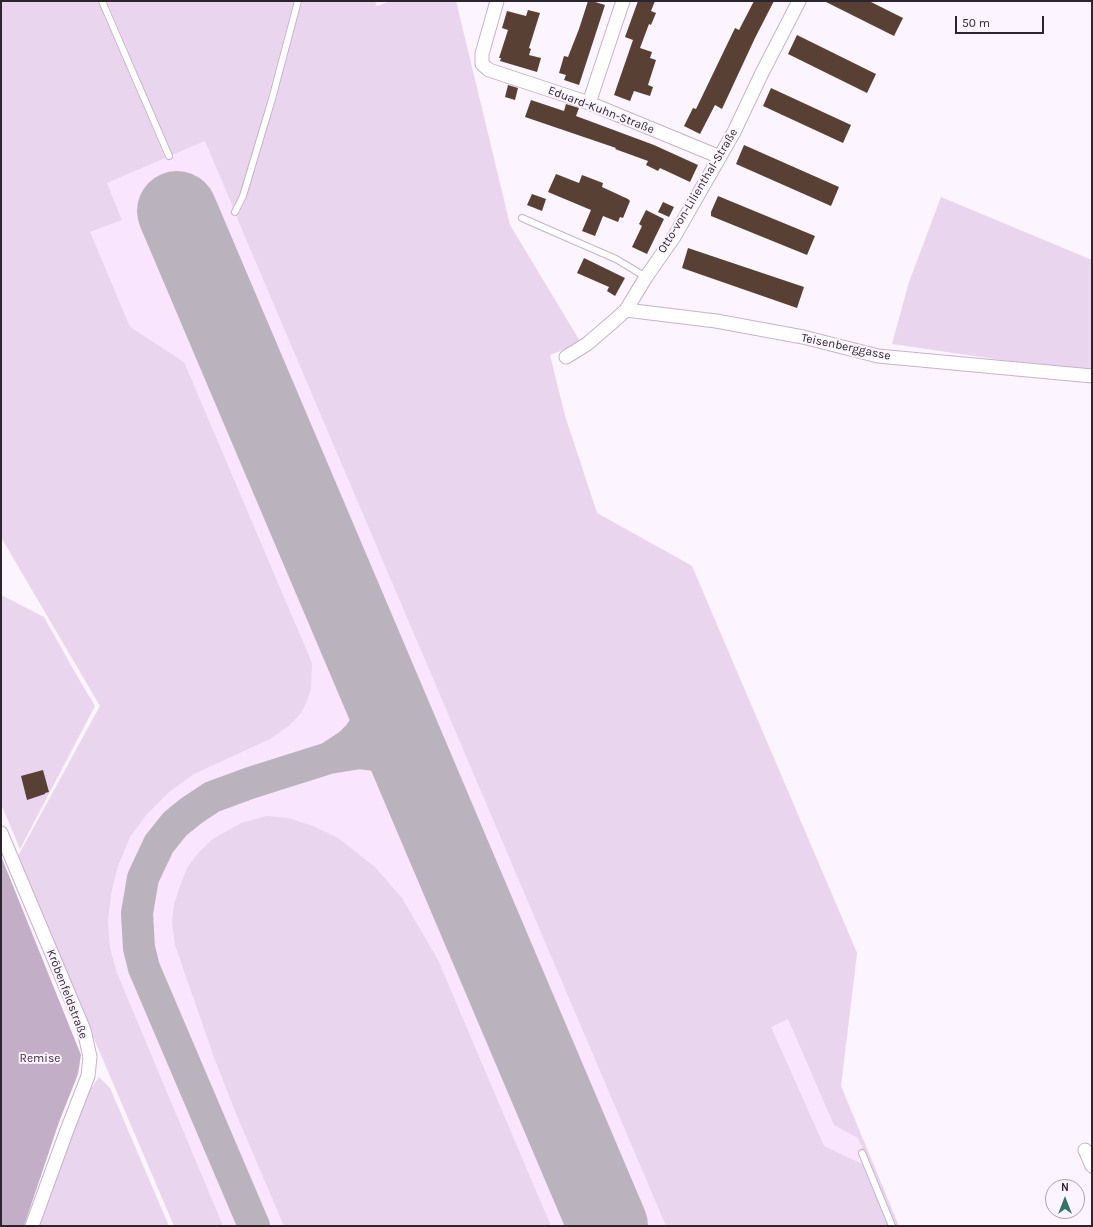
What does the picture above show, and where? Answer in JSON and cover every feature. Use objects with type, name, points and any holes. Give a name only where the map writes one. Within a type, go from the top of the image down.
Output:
[{"type":"street","name":"Eduard-Kuhn-Straße","points":[[497,1],[482,54],[482,64],[489,70],[589,103],[720,157]]},
{"type":"street","points":[[589,103],[623,1]]},
{"type":"street","name":"Otto-von-Lilienthal-Straße","points":[[566,357],[587,344],[626,310],[646,277],[674,237],[734,132],[799,1]]},
{"type":"street","name":"Teisenberggasse","points":[[626,310],[716,321],[803,337],[878,356],[1092,376]]},
{"type":"street","name":"Kröbenfeldstraße","points":[[1,833],[84,1030],[90,1057],[88,1076],[32,1226]]},
{"type":"street","points":[[1085,1150],[1092,1166]]},
{"type":"lane","points":[[102,1],[169,156]]},
{"type":"lane","points":[[235,212],[243,196],[270,106],[298,1]]},
{"type":"lane","points":[[522,218],[616,259],[646,277]]},
{"type":"lane","points":[[862,1153],[892,1226]]},
{"type":"shaded area","points":[[1,1],[375,1],[377,6],[391,1],[456,1],[510,225],[581,343],[550,355],[565,416],[597,513],[692,566],[857,953],[841,1086],[899,1226],[174,1226],[17,858],[100,706],[1,537]]},
{"type":"shaded area","points":[[1,1],[98,1],[165,158],[107,183],[122,220],[90,232],[130,327],[184,362],[312,663],[311,689],[301,713],[290,725],[270,739],[194,774],[169,792],[147,814],[130,837],[118,866],[111,894],[108,922],[110,948],[117,973],[223,1226],[174,1226],[17,858],[100,706],[1,537]]},
{"type":"shaded area","points":[[107,1],[294,1],[246,177],[233,207],[205,141],[172,155]]},
{"type":"shaded area","points":[[302,1],[375,1],[377,6],[391,1],[456,1],[510,225],[581,343],[550,355],[565,416],[597,513],[692,566],[857,953],[841,1086],[899,1226],[895,1226],[858,1138],[834,1125],[788,1019],[771,1027],[824,1146],[862,1164],[868,1173],[890,1226],[666,1226],[237,218],[246,199],[275,103]]},
{"type":"shaded area","points":[[941,197],[1092,260],[1092,371],[1029,364],[892,344],[909,282]]},
{"type":"shaded area","points":[[1,595],[44,617],[95,706],[20,849],[1,804]]},
{"type":"shaded area","points":[[266,816],[288,818],[313,826],[338,838],[375,867],[402,898],[438,960],[551,1226],[284,1226],[215,1060],[175,945],[172,923],[174,904],[180,886],[187,868],[199,852],[213,839],[241,823]]},
{"type":"shaded area","points":[[99,1077],[110,1088],[169,1226],[38,1226],[86,1096]]},
{"type":"green space","name":"Remise","points":[[1,856],[81,1055],[78,1074],[59,1122],[24,1226],[1,1226]]},
{"type":"building","points":[[588,1],[605,5],[579,85],[564,80],[566,75],[559,73],[564,56],[568,57]]},
{"type":"building","points":[[638,1],[655,1],[651,11],[656,13],[651,25],[649,24],[640,48],[652,52],[650,58],[656,60],[648,85],[653,87],[650,96],[634,91],[630,101],[614,95],[633,40],[625,37]]},
{"type":"building","points":[[754,1],[774,1],[722,109],[715,105],[700,134],[684,126],[693,108],[696,109],[735,28],[739,30]]},
{"type":"building","points":[[824,1],[869,1],[903,18],[894,36]]},
{"type":"building","points":[[528,10],[540,13],[529,48],[531,49],[529,55],[541,58],[537,72],[500,61],[501,58],[499,58],[508,30],[502,28],[507,11],[526,16]]},
{"type":"building","points":[[797,35],[876,74],[867,93],[788,54]]},
{"type":"building","points":[[508,85],[518,88],[515,100],[505,97]]},
{"type":"building","points":[[771,88],[851,125],[843,143],[763,106]]},
{"type":"building","points":[[531,100],[564,111],[566,104],[579,108],[576,116],[654,145],[698,165],[690,182],[660,168],[658,171],[646,165],[648,161],[615,149],[616,148],[525,117]]},
{"type":"building","points":[[744,145],[839,187],[831,206],[736,164]]},
{"type":"building","points":[[556,174],[579,183],[582,175],[603,183],[602,187],[628,199],[630,201],[623,218],[620,217],[618,222],[603,216],[595,236],[582,231],[591,210],[548,192]]},
{"type":"building","points":[[532,194],[546,199],[542,211],[527,205]]},
{"type":"building","points":[[718,196],[815,236],[807,255],[711,216],[711,212]]},
{"type":"building","points":[[663,202],[674,207],[669,217],[658,212]]},
{"type":"building","points":[[646,210],[664,219],[647,254],[632,247],[642,226],[639,224]]},
{"type":"building","points":[[688,248],[804,287],[797,308],[682,268]]},
{"type":"building","points":[[584,258],[625,278],[615,296],[607,291],[609,287],[577,273]]},
{"type":"building","points":[[43,770],[49,792],[27,800],[21,776]]},
{"type":"taxiway","points":[[329,758],[349,745],[359,735],[365,726],[372,704],[373,672]]},
{"type":"taxiway","points":[[254,1226],[144,968],[139,948],[137,913],[143,878],[159,844],[175,824],[212,797],[250,783],[329,758],[360,753],[376,755],[387,760],[419,780]]},
{"type":"runway","points":[[177,211],[608,1226]]}]
